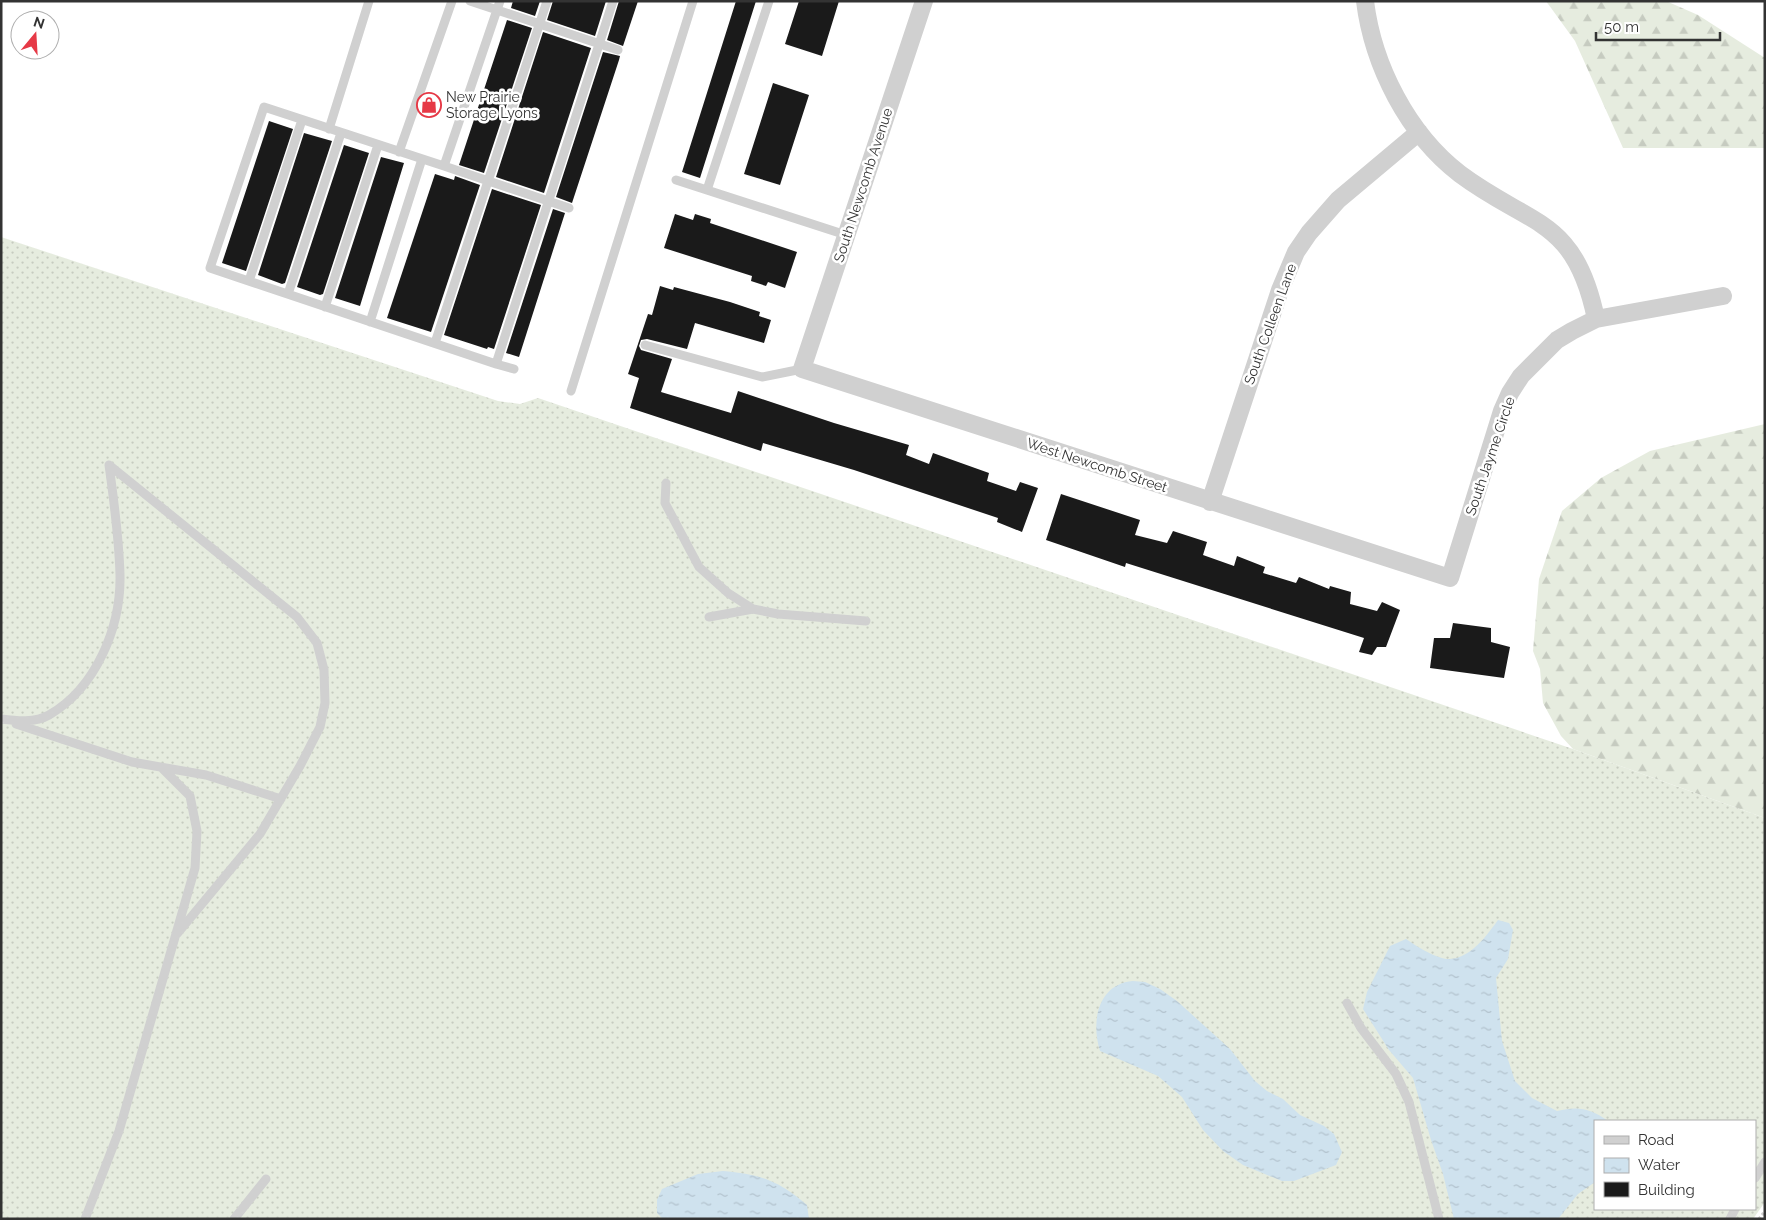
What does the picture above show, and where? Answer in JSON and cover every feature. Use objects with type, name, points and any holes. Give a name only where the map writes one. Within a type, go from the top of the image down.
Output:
[{"type":"street","name":"South Newcomb Avenue","points":[[802,369],[924,1]]},
{"type":"street","points":[[1366,1],[1373,37],[1383,69],[1399,102],[1419,132],[1458,172],[1481,189],[1539,221],[1560,237],[1576,259],[1584,275],[1591,294],[1596,319]]},
{"type":"street","name":"South Colleen Lane","points":[[1210,502],[1280,290],[1296,252],[1309,233],[1338,200],[1419,132]]},
{"type":"street","name":"South Jayme Circle","points":[[1392,560],[1450,578],[1502,411],[1510,393],[1521,376],[1557,340],[1596,319],[1723,296]]},
{"type":"street","name":"West Newcomb Street","points":[[802,369],[1392,560]]},
{"type":"lane","points":[[329,129],[369,1]]},
{"type":"lane","points":[[399,152],[452,1]]},
{"type":"lane","points":[[470,1],[618,50]]},
{"type":"lane","points":[[444,166],[500,1]]},
{"type":"lane","points":[[435,343],[547,1]]},
{"type":"lane","points":[[496,364],[613,1]]},
{"type":"lane","points":[[571,391],[693,1]]},
{"type":"lane","points":[[707,190],[768,1]]},
{"type":"lane","points":[[514,369],[210,268],[264,107],[569,208]]},
{"type":"lane","points":[[249,281],[302,120]]},
{"type":"lane","points":[[288,294],[341,132]]},
{"type":"lane","points":[[325,307],[378,145]]},
{"type":"lane","points":[[370,322],[422,159]]},
{"type":"lane","points":[[676,180],[846,235]]},
{"type":"lane","points":[[646,345],[762,377],[802,369]]},
{"type":"lane","points":[[2,719],[27,721],[49,715],[78,692],[98,664],[107,643],[117,606],[120,576],[109,465],[297,617],[317,643],[324,670],[325,703],[320,727],[260,834],[177,934]]},
{"type":"lane","points":[[666,482],[666,503],[700,567],[728,593],[754,609],[778,614],[866,621]]},
{"type":"lane","points":[[709,617],[754,609]]},
{"type":"lane","points":[[2,719],[132,762],[206,775],[281,799]]},
{"type":"lane","points":[[85,1219],[119,1131],[195,868],[197,831],[190,796],[162,768]]},
{"type":"lane","points":[[1347,1003],[1361,1028],[1396,1074],[1409,1102],[1439,1219]]},
{"type":"lane","points":[[1756,1176],[1765,1162]]},
{"type":"lane","points":[[234,1219],[266,1179]]},
{"type":"path","points":[[1759,1219],[1765,1211]]},
{"type":"green space","points":[[1546,1],[1666,1],[1698,15],[1765,58],[1765,148],[1623,148],[1575,41]]},
{"type":"green space","points":[[1,237],[498,401],[520,404],[538,398],[1573,749],[1765,818],[1765,1202],[1753,1219],[1,1219]]},
{"type":"green space","points":[[1765,424],[1765,818],[1573,749],[1561,736],[1543,703],[1540,669],[1533,651],[1539,579],[1562,511],[1601,478],[1650,451]]},
{"type":"water","points":[[1498,920],[1509,923],[1513,930],[1508,959],[1496,978],[1502,1041],[1515,1081],[1532,1098],[1557,1111],[1584,1109],[1606,1120],[1594,1120],[1594,1183],[1578,1194],[1558,1219],[1454,1219],[1443,1174],[1413,1078],[1389,1050],[1363,1009],[1367,992],[1390,946],[1406,939],[1439,957],[1445,959],[1458,958],[1478,945]]},
{"type":"water","points":[[1133,981],[1145,982],[1160,989],[1177,1001],[1230,1049],[1255,1081],[1267,1091],[1283,1099],[1300,1115],[1324,1126],[1334,1134],[1342,1152],[1336,1165],[1294,1181],[1282,1181],[1243,1165],[1223,1151],[1203,1130],[1182,1097],[1158,1076],[1100,1051],[1096,1029],[1097,1017],[1104,997],[1111,989]]},
{"type":"water","points":[[723,1171],[748,1174],[778,1184],[807,1205],[809,1219],[663,1219],[657,1213],[657,1200],[662,1189],[698,1174]]},
{"type":"building","points":[[513,1],[540,1],[535,16],[511,8]]},
{"type":"building","points":[[553,1],[606,1],[595,36],[547,20]]},
{"type":"building","points":[[619,1],[638,1],[623,46],[607,40]]},
{"type":"building","points":[[736,1],[756,1],[700,178],[682,172]]},
{"type":"building","points":[[799,1],[839,1],[822,56],[785,44]]},
{"type":"building","points":[[507,20],[532,28],[484,173],[459,165]]},
{"type":"building","points":[[543,32],[591,48],[544,193],[496,177]]},
{"type":"building","points":[[603,52],[620,56],[572,203],[556,197]]},
{"type":"building","points":[[773,83],[809,95],[780,185],[744,174]]},
{"type":"building","points":[[269,121],[293,129],[246,271],[222,263]]},
{"type":"building","points":[[304,133],[332,141],[285,283],[282,284],[258,275]]},
{"type":"building","points":[[344,145],[369,153],[323,294],[320,295],[297,287]]},
{"type":"building","points":[[381,157],[404,163],[360,306],[335,298]]},
{"type":"building","points":[[435,174],[454,180],[455,176],[480,185],[431,332],[387,318]]},
{"type":"building","points":[[492,189],[541,205],[494,349],[488,347],[487,349],[444,335]]},
{"type":"building","points":[[553,209],[565,213],[519,357],[506,353]]},
{"type":"building","points":[[675,214],[693,220],[695,214],[711,219],[710,223],[797,252],[785,288],[768,282],[766,286],[751,281],[752,276],[664,248]]},
{"type":"building","points":[[660,286],[673,290],[674,287],[730,302],[760,312],[759,316],[771,320],[764,343],[695,323],[687,349],[647,339],[641,340],[639,346],[641,350],[672,359],[661,392],[731,413],[738,391],[834,423],[909,445],[906,455],[929,464],[933,453],[989,473],[987,481],[1016,491],[1020,482],[1038,488],[1022,532],[997,522],[998,518],[854,470],[763,443],[761,451],[630,408],[639,378],[628,374],[648,314],[652,315]]},
{"type":"building","points":[[1061,494],[1140,520],[1135,535],[1167,543],[1173,531],[1207,542],[1203,555],[1234,566],[1237,556],[1265,567],[1263,573],[1296,583],[1299,577],[1329,589],[1330,586],[1351,592],[1350,604],[1377,611],[1382,602],[1400,610],[1386,647],[1377,647],[1372,655],[1359,652],[1364,638],[1126,563],[1125,567],[1046,540]]},
{"type":"building","points":[[1453,623],[1491,628],[1491,642],[1510,647],[1504,678],[1430,668],[1434,638],[1450,638]]},
{"type":"place","name":"New Prairie Storage Lyons","points":[[429,105]]}]
